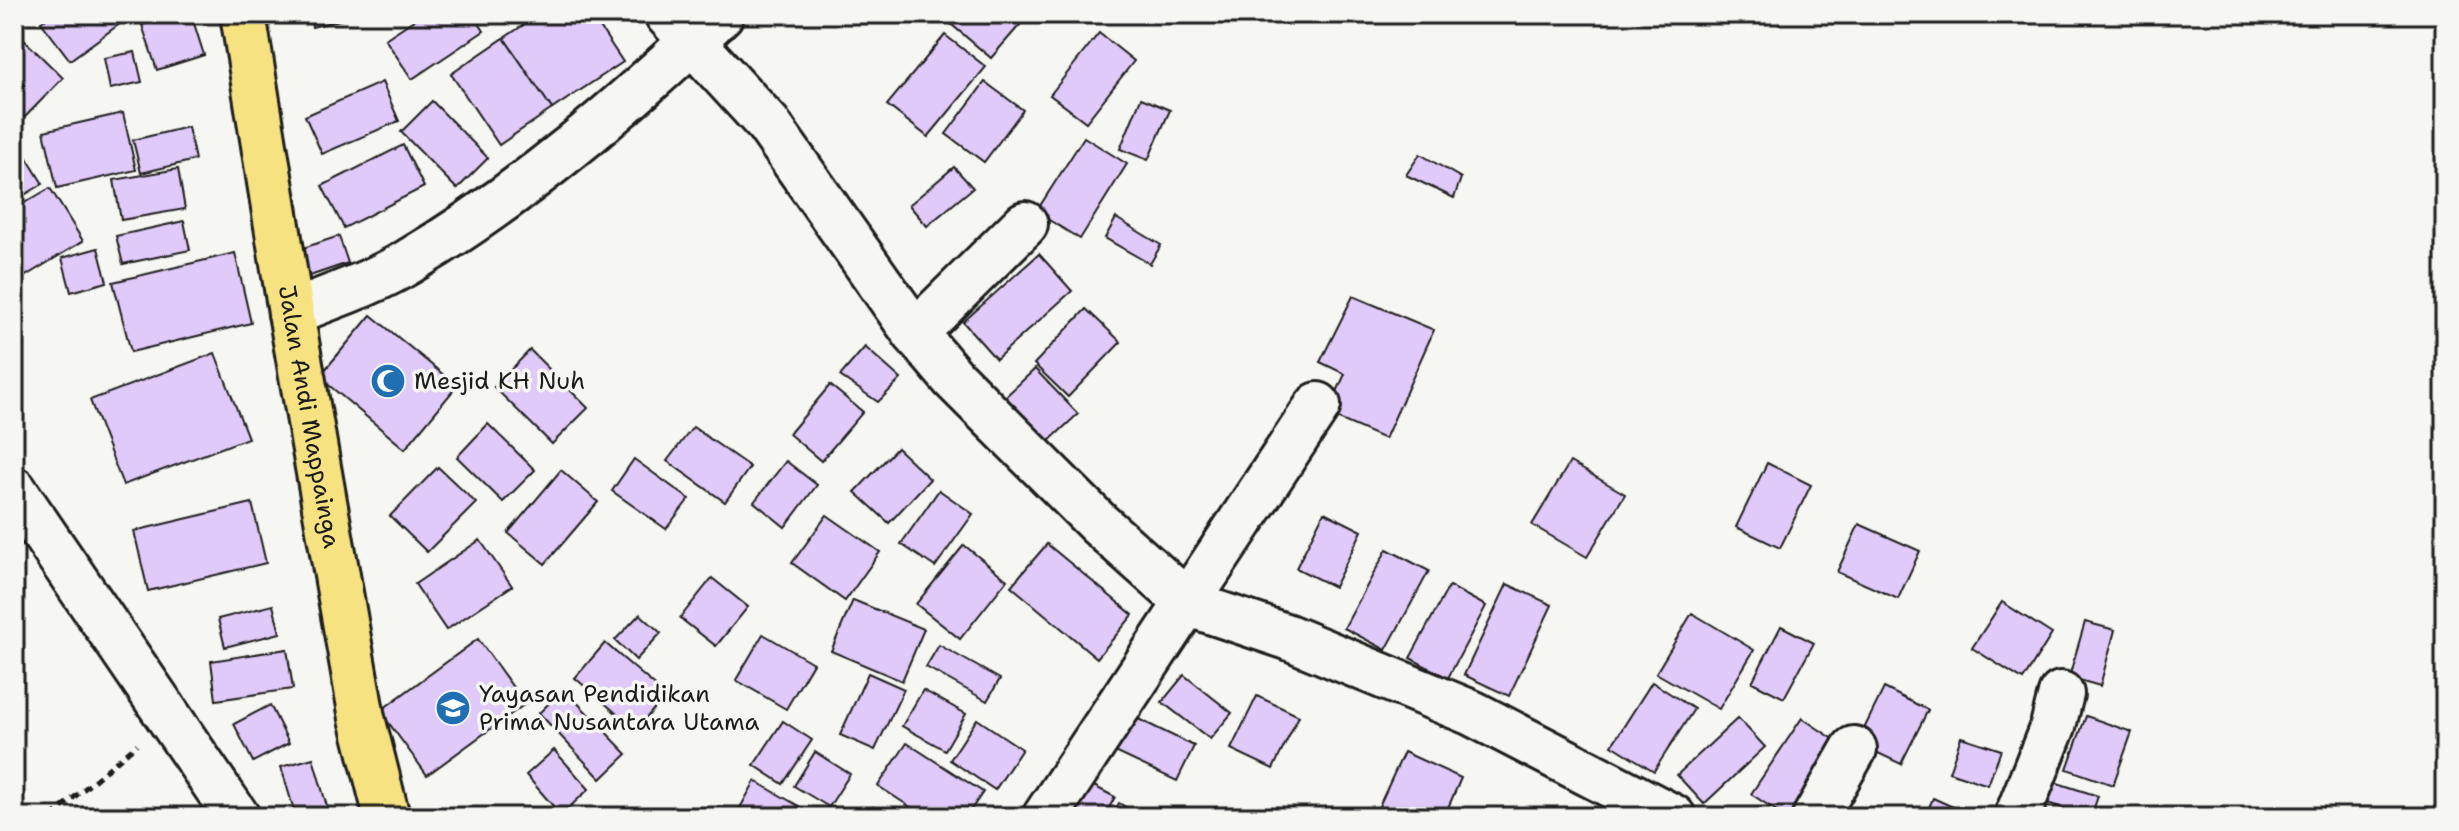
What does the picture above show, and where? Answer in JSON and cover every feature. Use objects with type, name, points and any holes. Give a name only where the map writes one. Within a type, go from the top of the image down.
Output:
[{"type":"main road","name":"Jalan Andi Mappainga","points":[[243,14],[291,313],[362,718],[387,817]]},
{"type":"street","points":[[291,313],[405,264],[480,216],[563,156],[693,24],[768,124],[915,333],[954,379],[1088,513],[1189,604],[1288,637],[1472,713],[1673,817]]},
{"type":"street","points":[[915,333],[1025,224]]},
{"type":"street","points":[[1045,817],[1318,405]]},
{"type":"street","points":[[14,490],[237,817]]},
{"type":"street","points":[[2017,817],[2053,726],[2061,694]]},
{"type":"street","points":[[1815,817],[1854,749]]},
{"type":"path","points":[[51,817],[169,718]]},
{"type":"building","points":[[52,14],[121,14],[125,20],[70,60],[41,22]]},
{"type":"building","points":[[176,14],[191,14],[204,55],[157,70],[142,25]]},
{"type":"building","points":[[309,14],[363,14],[312,27]]},
{"type":"building","points":[[423,14],[473,14],[484,31],[412,79],[385,39]]},
{"type":"building","points":[[540,14],[591,14],[623,62],[552,109],[504,38]]},
{"type":"building","points":[[949,14],[1019,14],[1025,19],[991,58],[945,19]]},
{"type":"building","points":[[14,30],[63,78],[24,118],[14,109]]},
{"type":"building","points":[[1099,33],[1134,61],[1086,122],[1050,95]]},
{"type":"building","points":[[945,35],[986,67],[928,137],[887,105]]},
{"type":"building","points":[[504,38],[552,109],[499,145],[451,74]]},
{"type":"building","points":[[135,52],[142,82],[110,89],[104,58]]},
{"type":"building","points":[[382,82],[399,121],[322,154],[305,116]]},
{"type":"building","points":[[985,82],[1023,110],[984,162],[946,134]]},
{"type":"building","points":[[1141,98],[1170,110],[1148,160],[1120,149]]},
{"type":"building","points":[[432,101],[488,158],[457,189],[401,132]]},
{"type":"building","points":[[123,113],[136,170],[57,188],[44,131]]},
{"type":"building","points":[[188,127],[195,160],[141,173],[133,140]]},
{"type":"building","points":[[14,137],[43,184],[14,201]]},
{"type":"building","points":[[1084,137],[1127,164],[1080,239],[1036,212]]},
{"type":"building","points":[[403,145],[424,187],[344,228],[322,186]]},
{"type":"building","points":[[1420,154],[1461,178],[1454,198],[1406,175]]},
{"type":"building","points":[[954,167],[973,188],[927,226],[909,205]]},
{"type":"building","points":[[178,169],[185,209],[121,220],[114,180]]},
{"type":"building","points":[[50,188],[83,241],[14,283],[14,209]]},
{"type":"building","points":[[1116,218],[1161,245],[1150,264],[1105,238]]},
{"type":"building","points":[[184,221],[190,250],[123,264],[116,236]]},
{"type":"building","points":[[339,236],[348,263],[295,281],[285,254]]},
{"type":"building","points":[[98,248],[107,282],[71,292],[62,258]]},
{"type":"building","points":[[235,253],[251,323],[131,352],[113,282]]},
{"type":"building","points":[[1039,254],[1072,291],[996,359],[963,322]]},
{"type":"building","points":[[1353,296],[1434,330],[1385,439],[1327,414],[1345,374],[1320,362]]},
{"type":"building","points":[[1086,309],[1121,342],[1068,397],[1034,364]]},
{"type":"building","name":"Mesjid KH Nuh","points":[[371,315],[457,386],[405,449],[319,377]]},
{"type":"building","points":[[865,347],[901,379],[878,402],[840,376]]},
{"type":"building","points":[[530,350],[588,408],[552,444],[494,387]]},
{"type":"building","points":[[215,353],[248,438],[123,485],[90,400]]},
{"type":"building","points":[[1035,369],[1078,414],[1034,455],[991,410]]},
{"type":"building","points":[[830,385],[863,412],[821,461],[789,434]]},
{"type":"building","points":[[488,424],[535,470],[503,502],[457,457]]},
{"type":"building","points":[[693,427],[750,467],[725,502],[667,461]]},
{"type":"building","points":[[897,448],[930,479],[889,523],[855,492]]},
{"type":"building","points":[[634,459],[689,499],[666,529],[612,491]]},
{"type":"building","points":[[786,461],[817,485],[785,527],[754,502]]},
{"type":"building","points":[[1570,462],[1625,494],[1587,557],[1532,525]]},
{"type":"building","points":[[1767,463],[1811,485],[1780,548],[1736,527]]},
{"type":"building","points":[[438,467],[476,503],[427,552],[390,516]]},
{"type":"building","points":[[561,470],[598,502],[545,564],[508,533]]},
{"type":"building","points":[[939,490],[973,514],[935,567],[901,544]]},
{"type":"building","points":[[252,503],[266,563],[148,591],[134,531]]},
{"type":"building","points":[[1324,512],[1362,531],[1334,587],[1296,568]]},
{"type":"building","points":[[827,515],[880,552],[845,601],[792,563]]},
{"type":"building","points":[[1859,524],[1920,551],[1898,599],[1837,572]]},
{"type":"building","points":[[480,540],[512,586],[446,630],[415,584]]},
{"type":"building","points":[[1047,544],[1133,615],[1097,658],[1011,586]]},
{"type":"building","points":[[964,545],[1007,580],[960,639],[916,604]]},
{"type":"building","points":[[1387,549],[1429,571],[1386,650],[1344,628]]},
{"type":"building","points":[[712,578],[748,607],[716,646],[680,618]]},
{"type":"building","points":[[1507,584],[1552,605],[1509,696],[1464,675]]},
{"type":"building","points":[[1449,586],[1486,606],[1448,678],[1410,658]]},
{"type":"building","points":[[853,600],[924,629],[902,681],[831,651]]},
{"type":"building","points":[[2002,602],[2052,634],[2023,680],[1972,648]]},
{"type":"building","points":[[273,605],[280,633],[225,647],[218,619]]},
{"type":"building","points":[[1692,613],[1754,650],[1719,709],[1656,673]]},
{"type":"building","points":[[640,614],[661,633],[636,660],[615,640]]},
{"type":"building","points":[[2085,622],[2115,630],[2100,686],[2069,677]]},
{"type":"building","points":[[1781,626],[1814,643],[1784,698],[1752,682]]},
{"type":"building","points":[[763,634],[813,663],[786,709],[736,680]]},
{"type":"building","name":"Yayasan Pendidikan Prima Nusantara Utama","points":[[478,639],[525,704],[427,775],[380,711]]},
{"type":"building","points":[[605,643],[666,695],[636,730],[575,678]]},
{"type":"building","points":[[939,645],[1000,679],[987,701],[926,667]]},
{"type":"building","points":[[287,649],[293,689],[216,700],[211,661]]},
{"type":"building","points":[[868,673],[904,689],[875,750],[840,735]]},
{"type":"building","points":[[1184,675],[1232,713],[1210,739],[1162,702]]},
{"type":"building","points":[[1652,682],[1694,709],[1654,771],[1612,745]]},
{"type":"building","points":[[1884,688],[1928,710],[1901,764],[1857,743]]},
{"type":"building","points":[[564,689],[627,754],[601,779],[539,713]]},
{"type":"building","points":[[923,690],[966,714],[945,750],[902,726]]},
{"type":"building","points":[[1257,696],[1299,716],[1273,769],[1231,749]]},
{"type":"building","points":[[270,705],[289,743],[253,762],[234,724]]},
{"type":"building","points":[[1128,714],[1194,746],[1177,781],[1111,750]]},
{"type":"building","points":[[2086,716],[2132,732],[2113,785],[2067,769]]},
{"type":"building","points":[[1738,718],[1765,747],[1704,804],[1677,775]]},
{"type":"building","points":[[1802,718],[1841,744],[1791,817],[1786,817],[1751,794]]},
{"type":"building","points":[[977,719],[1022,749],[995,790],[950,760]]},
{"type":"building","points":[[783,721],[812,740],[783,784],[754,765]]},
{"type":"building","points":[[1961,737],[2001,750],[1988,785],[1949,772]]},
{"type":"building","points":[[907,743],[983,792],[966,817],[926,817],[878,786]]},
{"type":"building","points":[[554,750],[589,789],[561,815],[526,775]]},
{"type":"building","points":[[815,752],[850,774],[829,807],[794,786]]},
{"type":"building","points":[[1404,752],[1461,778],[1444,817],[1374,817]]},
{"type":"building","points":[[313,758],[330,817],[296,817],[281,767]]},
{"type":"building","points":[[755,781],[818,817],[735,817]]},
{"type":"building","points":[[2051,781],[2098,796],[2091,817],[2044,802]]},
{"type":"building","points":[[1086,782],[1115,797],[1104,817],[1067,817]]},
{"type":"building","points":[[1933,798],[1975,817],[1925,817]]},
{"type":"building","points":[[1119,803],[1143,817],[1111,817]]},
{"type":"building","points":[[873,807],[888,817],[867,817]]},
{"type":"place","name":"Mesjid KH Nuh","points":[[388,381]]},
{"type":"place","name":"Yayasan Pendidikan Prima Nusantara Utama","points":[[453,708]]}]
